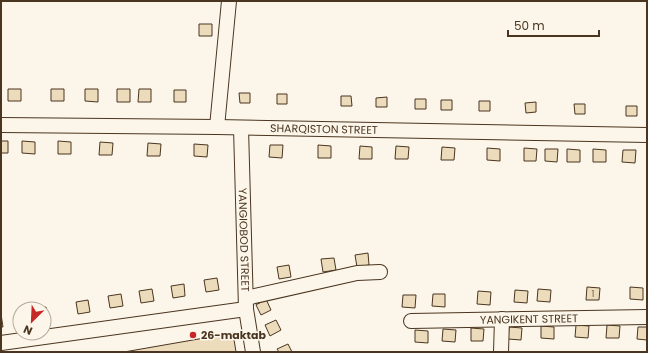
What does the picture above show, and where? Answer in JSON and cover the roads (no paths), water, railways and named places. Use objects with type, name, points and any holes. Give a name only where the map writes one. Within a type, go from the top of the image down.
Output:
[{"type":"street","points":[[217,127],[229,1]]},
{"type":"street","name":"SHARQISTON STREET","points":[[1,125],[217,127],[647,135]]},
{"type":"street","name":"YANGIOBOD STREET","points":[[241,128],[246,304],[253,352]]},
{"type":"street","points":[[1,343],[246,304],[357,273],[380,272]]},
{"type":"street","name":"YANGIKENT STREET","points":[[411,320],[647,317]]},
{"type":"street","points":[[501,352],[502,319]]},
{"type":"place","name":"26-maktab","points":[[193,335]]}]
